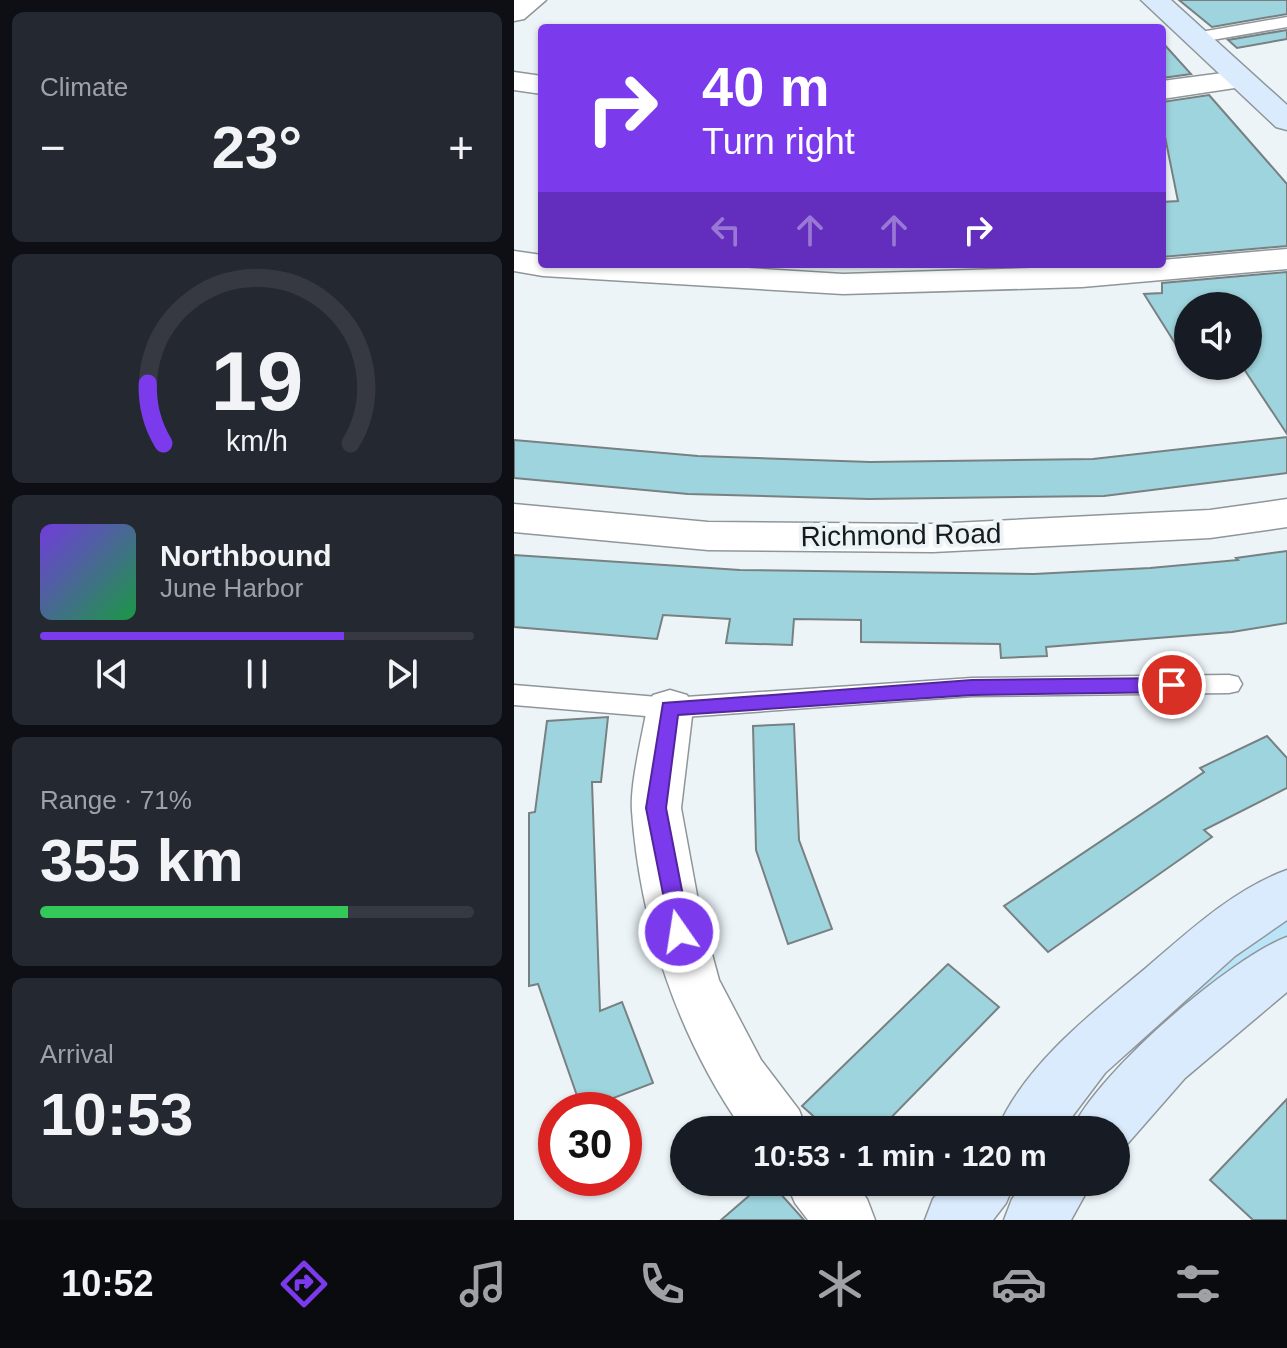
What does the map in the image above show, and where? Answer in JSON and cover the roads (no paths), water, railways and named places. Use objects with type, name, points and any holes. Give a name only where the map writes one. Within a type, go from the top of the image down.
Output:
[{"type":"street","points":[[514,13],[532,0]]},
{"type":"street","points":[[1155,0],[1238,80],[1287,121]]},
{"type":"street","points":[[1166,89],[1238,80]]},
{"type":"street","points":[[514,81],[538,84]]},
{"type":"street","points":[[576,268],[843,284],[1082,277],[1287,259]]},
{"type":"street","points":[[514,261],[538,265]]},
{"type":"street","name":"Richmond Road","points":[[514,518],[708,536],[933,538],[1210,524],[1287,513]]},
{"type":"street","points":[[670,708],[656,808],[673,906],[693,984],[741,1079],[768,1116]]},
{"type":"street","points":[[1037,1116],[1085,1055],[1216,940],[1287,892]]},
{"type":"street","points":[[1085,1055],[1116,1111],[1219,1011],[1287,961]]},
{"type":"street","points":[[827,1196],[845,1220]]},
{"type":"street","points":[[955,1220],[974,1196]]},
{"type":"street","points":[[1034,1220],[1052,1196]]},
{"type":"lane","points":[[1195,38],[1287,22]]},
{"type":"lane","points":[[514,695],[670,708],[972,687],[1229,684]]}]
